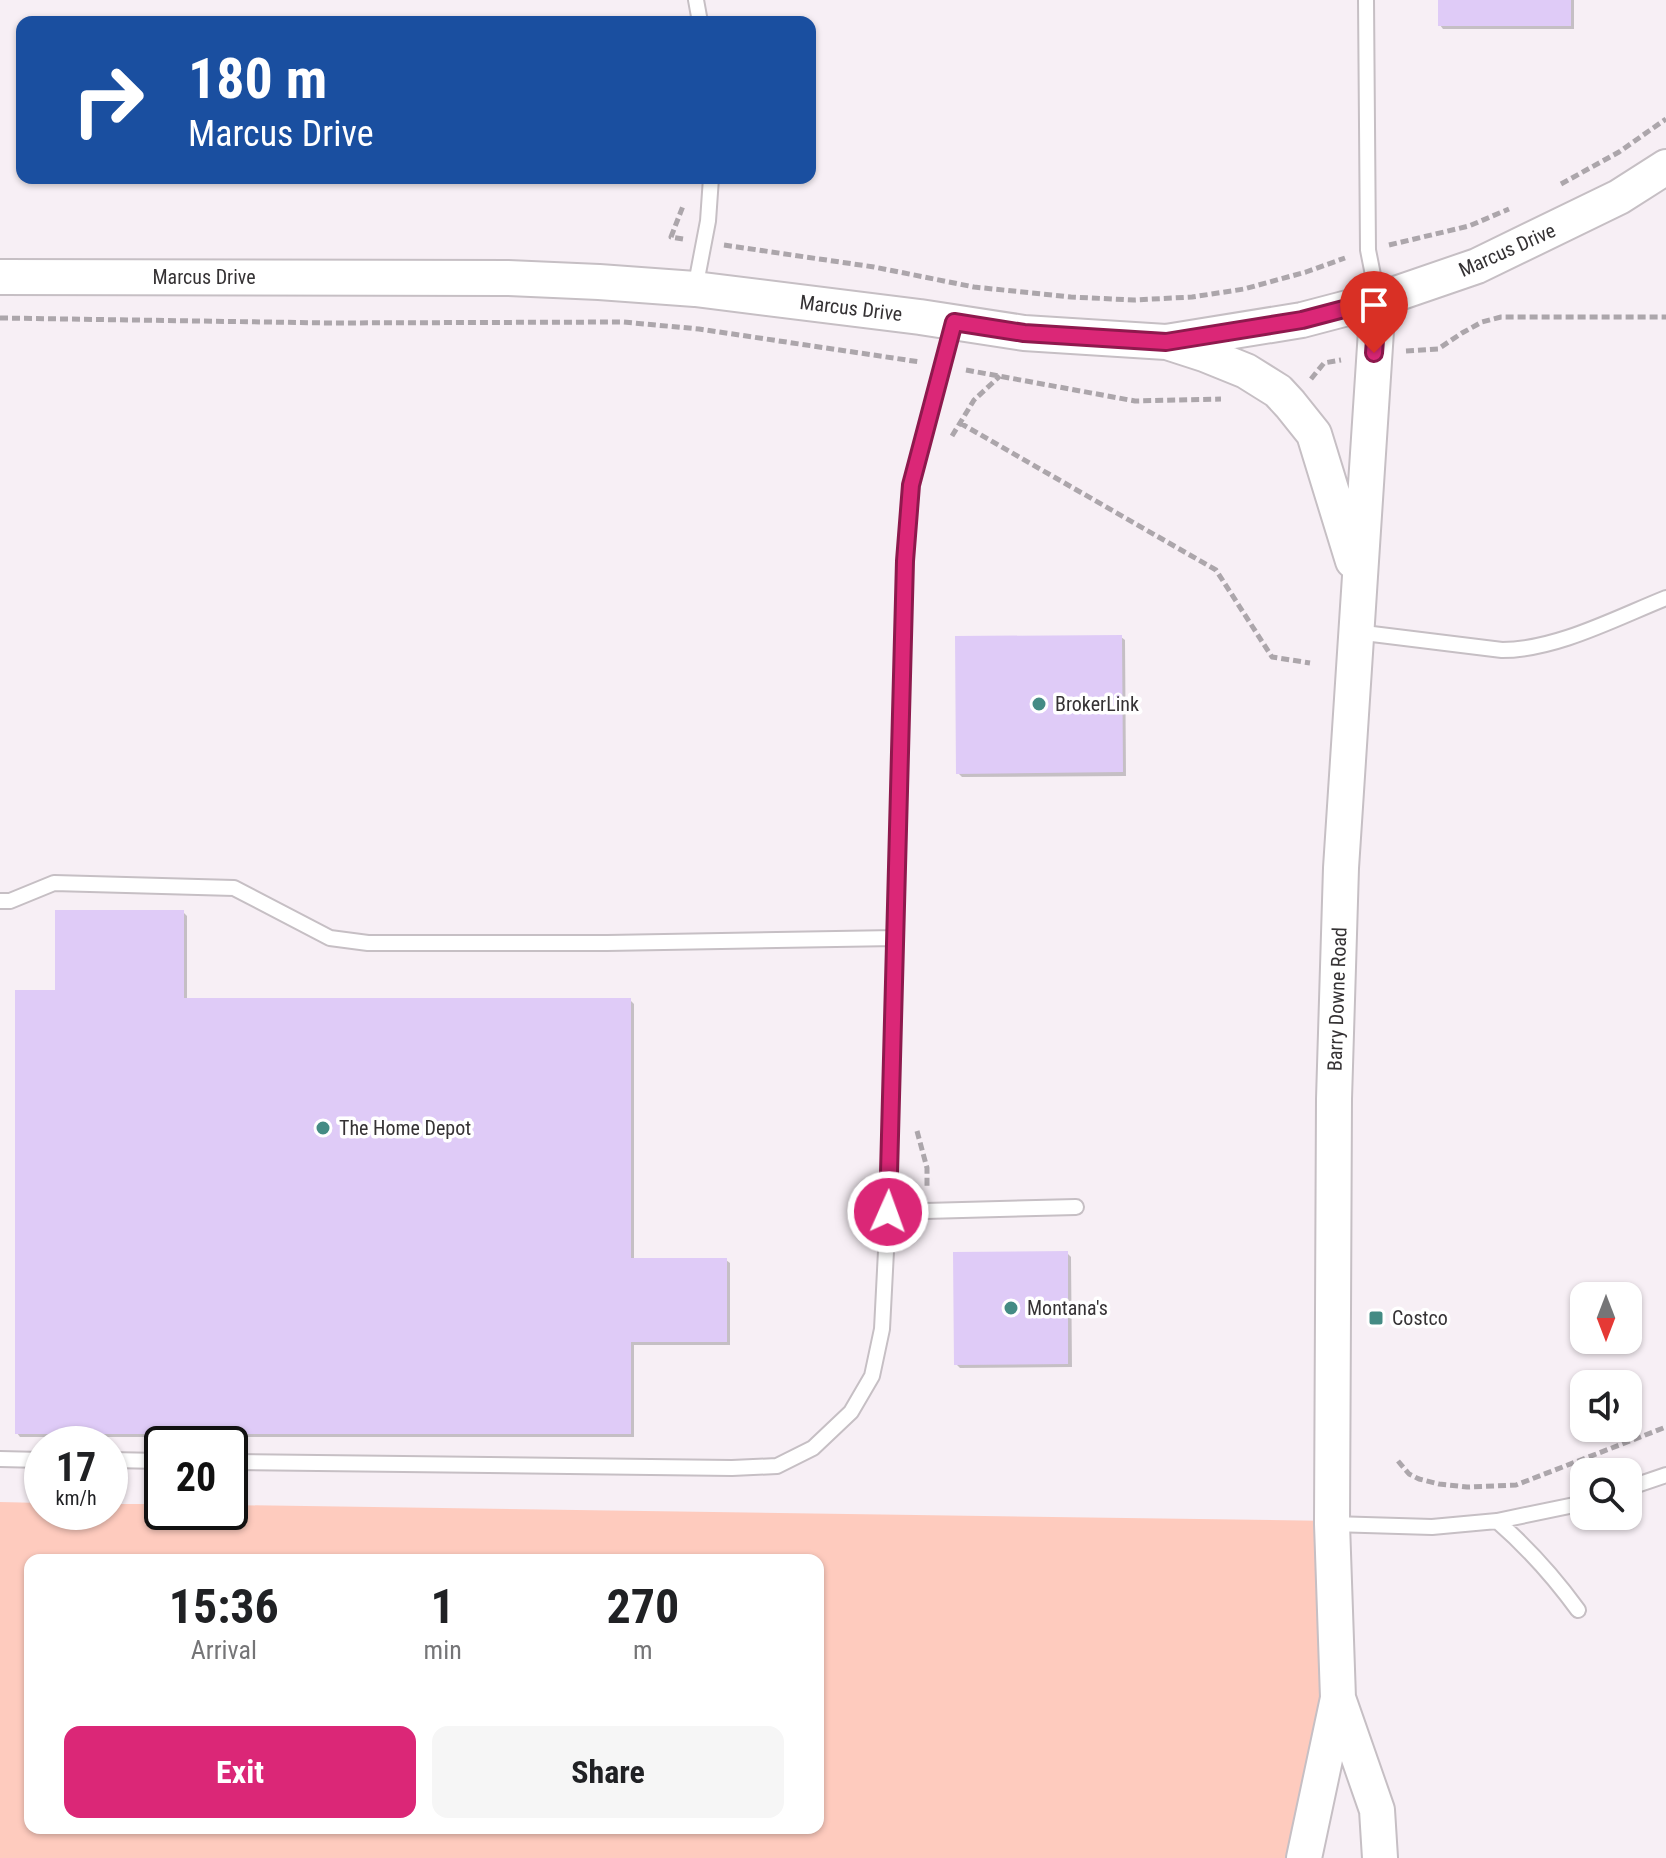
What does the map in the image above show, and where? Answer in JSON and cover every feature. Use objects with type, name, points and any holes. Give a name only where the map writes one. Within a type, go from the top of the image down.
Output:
[{"type":"street","name":"Marcus Drive","points":[[0,277],[508,278],[695,289],[1024,333],[1166,342],[1302,320],[1378,300],[1477,266],[1619,197],[1666,167]]},
{"type":"street","name":"Barry Downe Road","points":[[1304,1858],[1338,1698],[1332,1524],[1335,1068],[1341,868],[1378,300]]},
{"type":"street","points":[[1166,342],[1246,371],[1278,391],[1314,434],[1359,584]]},
{"type":"street","name":"Barry Downe Road","points":[[1338,1698],[1377,1810],[1380,1858]]},
{"type":"lane","points":[[1366,0],[1368,250],[1378,300]]},
{"type":"lane","points":[[695,289],[708,221],[711,184]]},
{"type":"lane","points":[[248,1462],[777,1466],[813,1448],[851,1412],[872,1376],[882,1329],[888,1212],[905,561],[911,485],[954,322]]},
{"type":"lane","points":[[1356,632],[1522,650],[1559,641],[1666,598]]},
{"type":"lane","points":[[0,901],[10,901],[54,883],[234,888],[330,938],[368,943],[895,938]]},
{"type":"lane","points":[[888,1212],[1076,1207]]},
{"type":"lane","points":[[0,1459],[24,1460]]},
{"type":"lane","points":[[1642,1483],[1666,1475]]},
{"type":"lane","points":[[1332,1524],[1432,1527],[1497,1521],[1570,1506]]},
{"type":"lane","points":[[1497,1521],[1546,1568],[1578,1610]]},
{"type":"path","points":[[1548,190],[1619,152],[1666,119]]},
{"type":"path","points":[[685,203],[671,237],[874,267],[974,287],[1134,300],[1192,297],[1244,289],[1368,250],[1469,226],[1510,209]]},
{"type":"path","points":[[949,444],[953,432],[974,400],[1001,376]]},
{"type":"path","points":[[960,423],[1216,570],[1272,657],[1310,663]]},
{"type":"path","points":[[916,1131],[927,1168],[927,1212]]},
{"type":"path","points":[[1398,1461],[1409,1474],[1439,1484],[1467,1487],[1516,1485],[1666,1427]]},
{"type":"shaded area","points":[[0,1502],[24,1503],[24,1530],[128,1530],[128,1504],[144,1504],[144,1530],[248,1530],[248,1505],[1335,1521],[1338,1698],[1301,1858],[0,1858]]},
{"type":"building","points":[[1438,0],[1571,0],[1571,26],[1438,26]]},
{"type":"building","name":"BrokerLink","points":[[1122,635],[1123,772],[956,774],[955,636]]},
{"type":"building","name":"The Home Depot","points":[[55,910],[184,910],[184,998],[631,998],[631,1258],[727,1258],[727,1342],[631,1342],[631,1434],[248,1434],[248,1426],[144,1426],[144,1434],[128,1434],[128,1426],[24,1426],[24,1434],[15,1434],[15,990],[55,990]]},
{"type":"building","name":"Montana's","points":[[1068,1251],[1068,1364],[954,1365],[953,1252]]},
{"type":"place","name":"BrokerLink","points":[[1039,704]]},
{"type":"place","name":"The Home Depot","points":[[323,1128]]},
{"type":"place","name":"Montana's","points":[[1011,1308]]},
{"type":"place","name":"Costco","points":[[1376,1318]]},
{"type":"route","points":[[888,1212],[905,561],[911,485],[954,322],[1024,333],[1166,342],[1302,320],[1378,300],[1374,353]]}]
